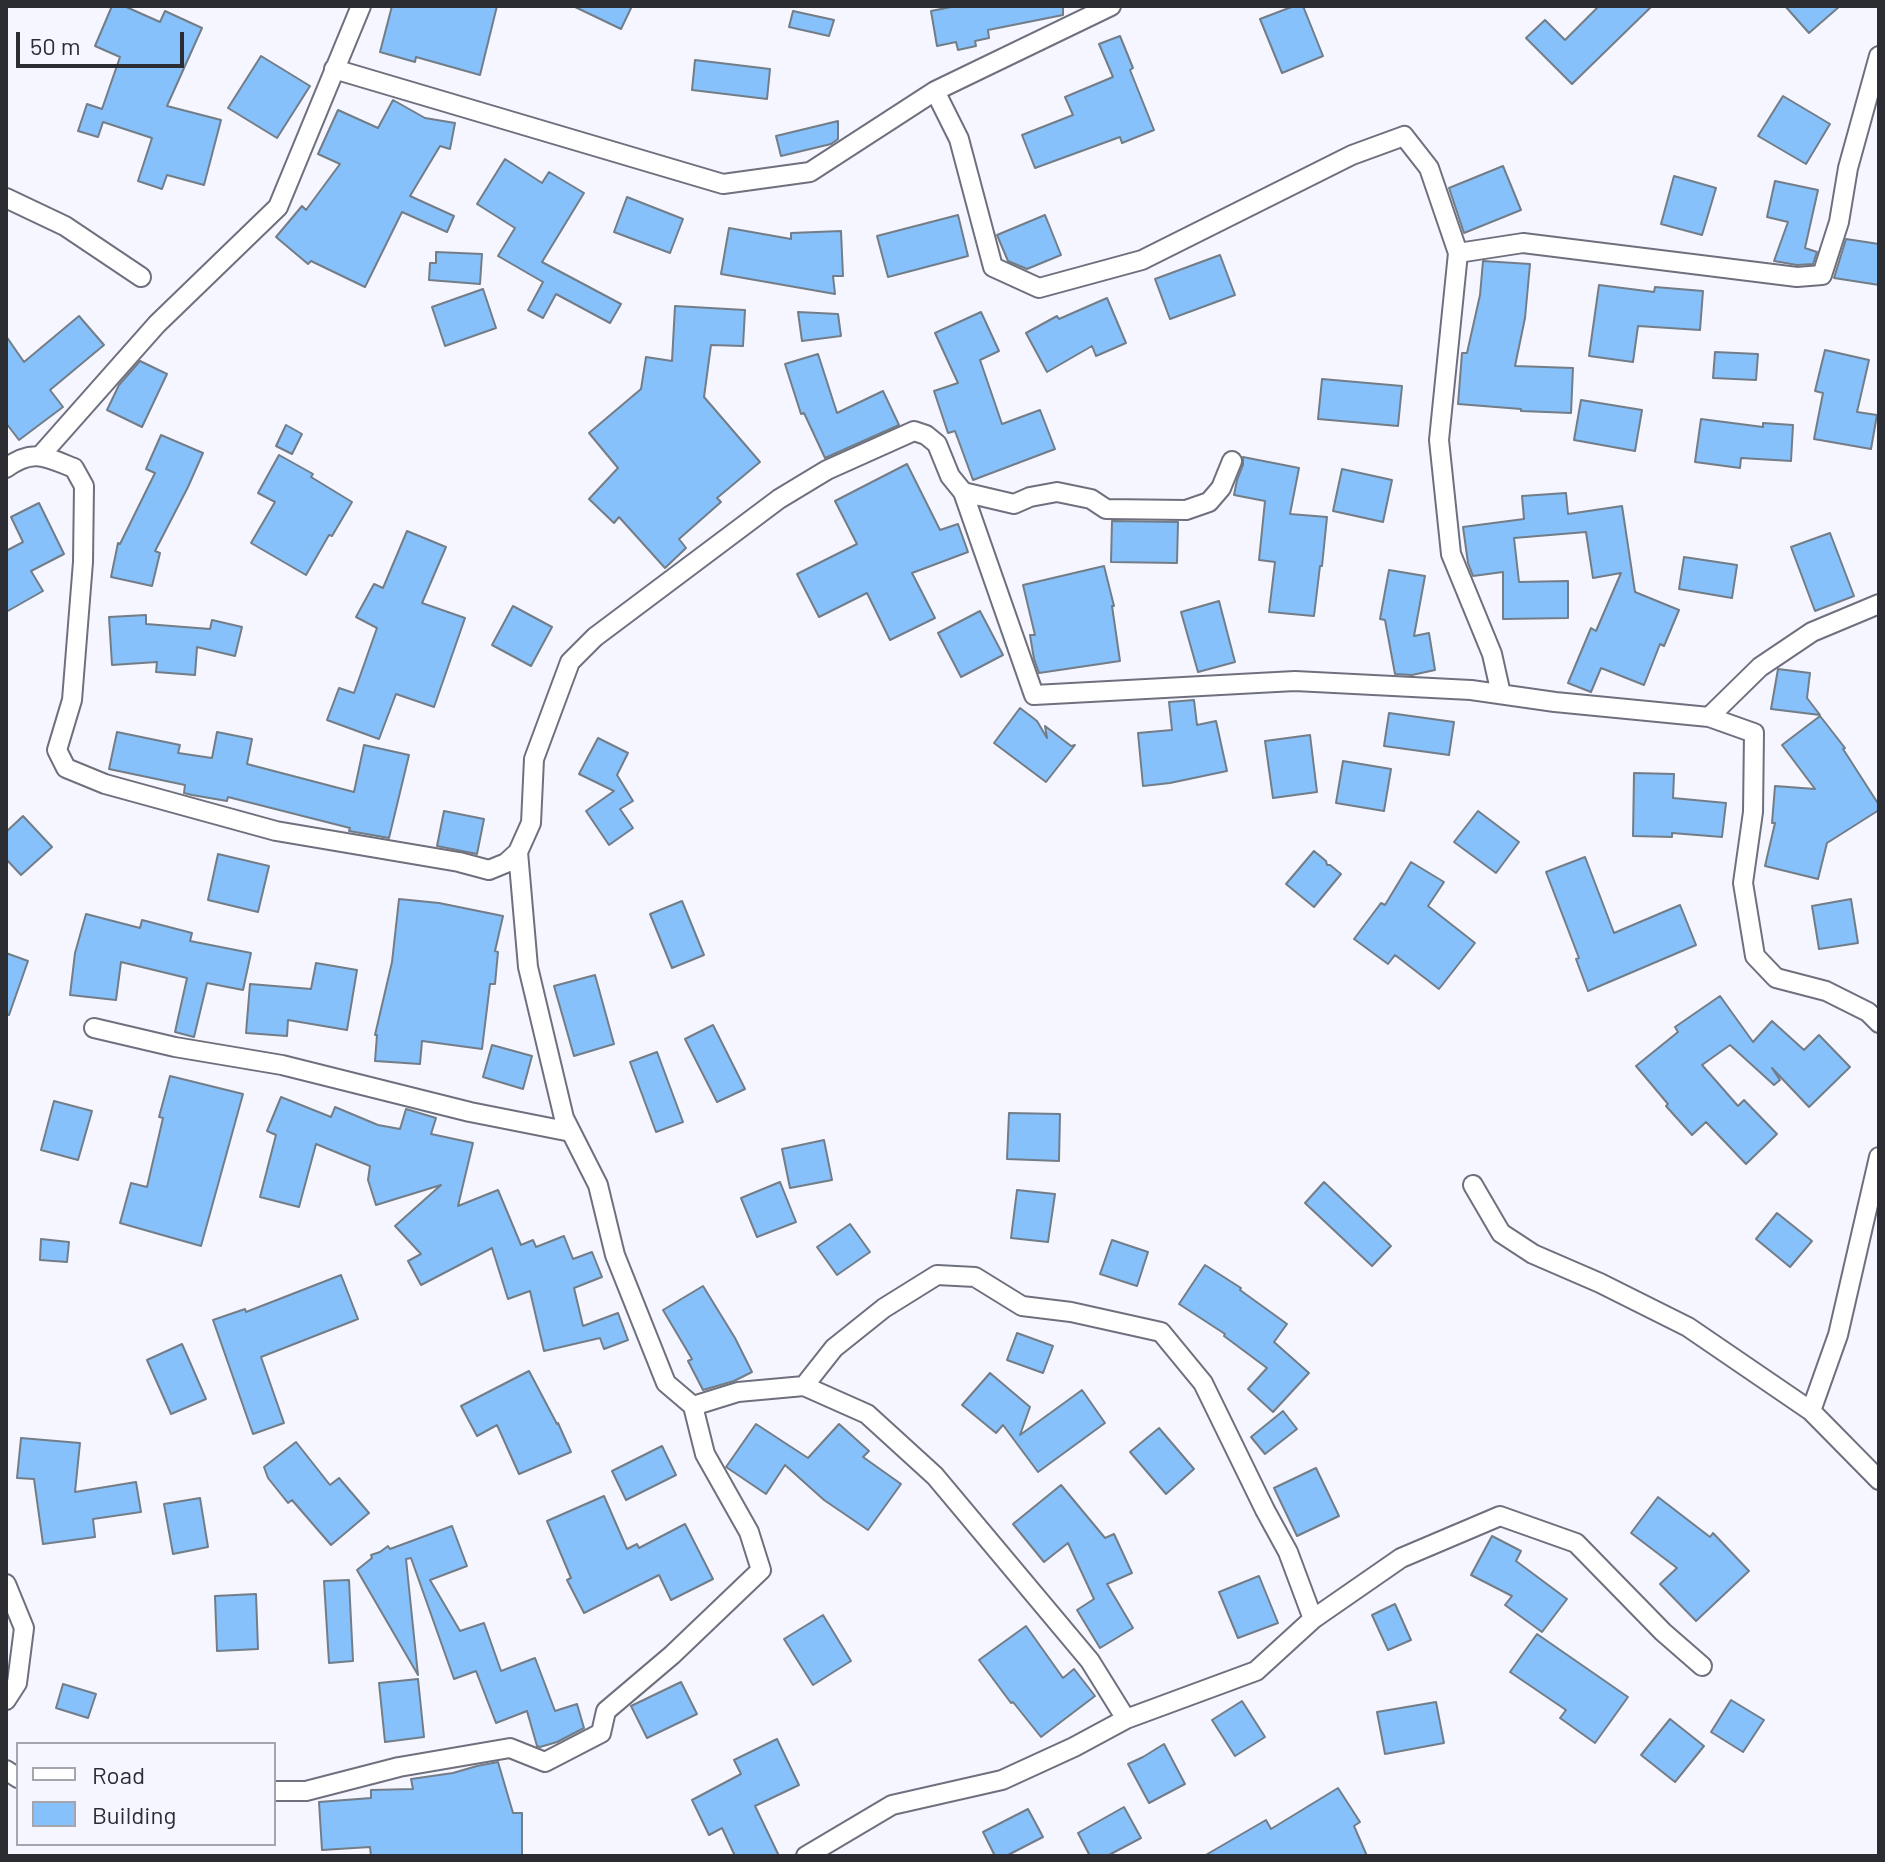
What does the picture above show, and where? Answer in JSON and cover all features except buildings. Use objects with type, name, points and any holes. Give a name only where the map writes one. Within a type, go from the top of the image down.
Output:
[{"type":"street","points":[[41,455],[157,324],[278,207],[361,6]]},
{"type":"street","points":[[334,69],[723,184],[810,172],[935,91],[1111,6]]},
{"type":"street","points":[[1458,253],[1523,243],[1797,277],[1822,275],[1839,222],[1848,168],[1879,56]]},
{"type":"street","points":[[935,91],[959,139],[993,267],[1039,288],[1142,260],[1352,155],[1404,136],[1429,168],[1458,253],[1439,440],[1451,554],[1492,654],[1501,694]]},
{"type":"street","points":[[6,198],[65,226],[141,277]]},
{"type":"street","points":[[6,468],[17,460],[41,455],[74,468],[84,486],[83,562],[72,700],[57,750],[66,768],[105,784],[276,831],[459,862],[489,870],[506,863],[518,852],[531,823],[534,759],[570,662],[595,637],[779,499],[827,470],[914,431],[926,435],[937,444],[950,476],[963,492],[1034,695],[1295,681],[1471,690],[1555,702],[1709,717],[1754,733],[1753,812],[1743,883],[1755,956],[1776,978],[1826,991],[1868,1012],[1879,1023]]},
{"type":"street","points":[[963,492],[1014,504],[1030,497],[1057,492],[1091,499],[1106,509],[1186,510],[1209,502],[1221,488],[1232,461]]},
{"type":"street","points":[[1709,717],[1760,667],[1812,632],[1879,604]]},
{"type":"street","points":[[276,1791],[306,1791],[399,1767],[510,1748],[545,1762],[601,1733],[606,1711],[672,1655],[761,1570],[749,1532],[705,1454],[693,1406],[666,1383],[615,1255],[598,1185],[564,1118],[528,967],[518,852]]},
{"type":"street","points":[[94,1028],[175,1047],[282,1065],[470,1112],[571,1132]]},
{"type":"street","points":[[1811,1411],[1838,1335],[1879,1157]]},
{"type":"street","points":[[1473,1185],[1501,1233],[1533,1254],[1688,1327],[1811,1411],[1879,1480]]},
{"type":"street","points":[[804,1386],[834,1348],[884,1308],[937,1275],[975,1277],[1022,1306],[1071,1312],[1161,1332],[1203,1383],[1288,1552],[1313,1619]]},
{"type":"street","points":[[693,1406],[738,1392],[804,1386],[867,1414],[935,1476],[1090,1661],[1126,1719]]},
{"type":"street","points":[[806,1856],[892,1805],[1002,1780],[1126,1719],[1256,1671],[1313,1619],[1401,1558],[1500,1516],[1576,1543],[1663,1632],[1702,1666]]},
{"type":"street","points":[[6,1584],[24,1628],[17,1683],[6,1700]]}]
